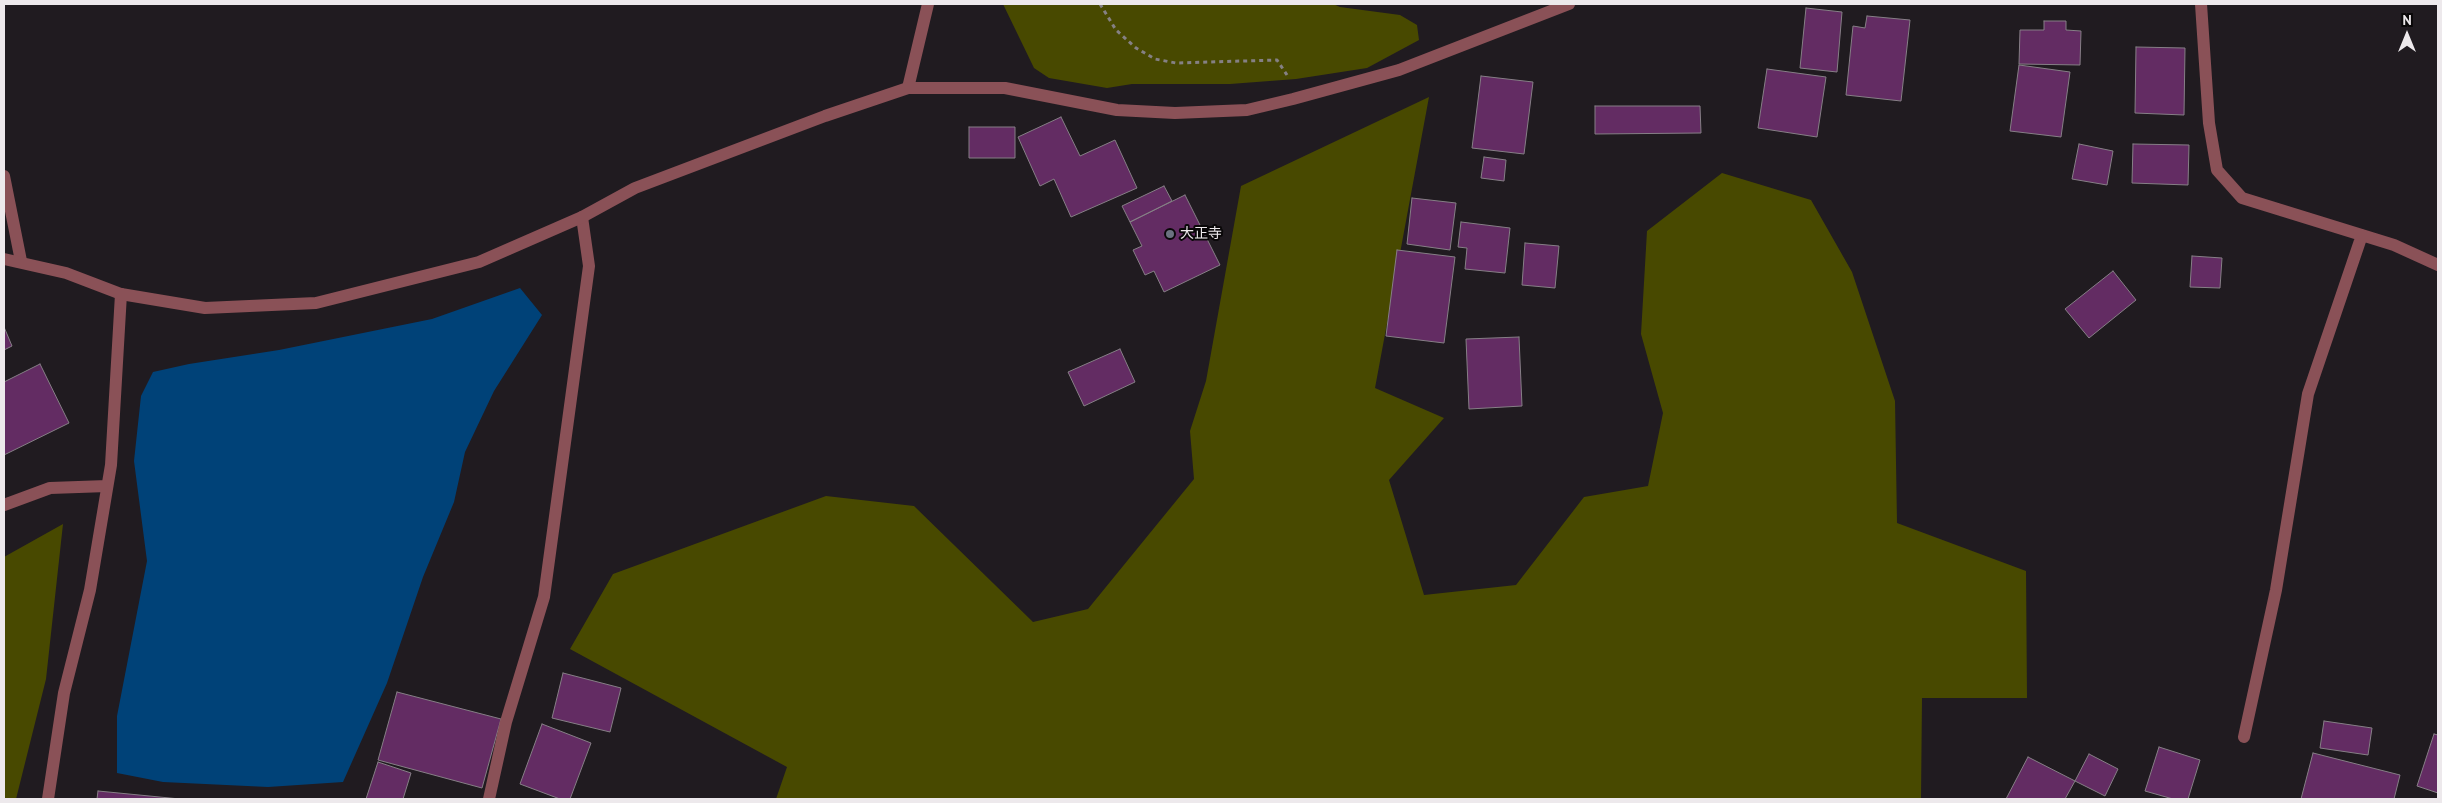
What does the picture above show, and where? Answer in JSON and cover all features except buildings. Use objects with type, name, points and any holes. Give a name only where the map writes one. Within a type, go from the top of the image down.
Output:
[{"type":"street","points":[[908,88],[928,4]]},
{"type":"street","points":[[4,259],[21,261],[66,273],[121,294],[205,308],[316,303],[479,262],[582,217],[635,188],[807,122],[908,88],[1005,88],[1117,110],[1175,113],[1247,110],[1293,100],[1399,70],[1570,4]]},
{"type":"street","points":[[2201,4],[2209,123],[2217,170],[2242,198],[2394,245],[2438,265]]},
{"type":"street","points":[[4,176],[21,261]]},
{"type":"street","points":[[489,799],[506,722],[544,597],[589,266],[582,217]]},
{"type":"street","points":[[2244,737],[2276,590],[2308,394],[2362,235]]},
{"type":"street","points":[[48,799],[64,693],[90,590],[108,486],[111,465],[121,294]]},
{"type":"street","points":[[4,505],[50,488],[108,486]]},
{"type":"path","points":[[1100,4],[1116,30],[1136,48],[1155,58],[1176,63],[1277,60],[1287,76],[1293,100]]},
{"type":"shaded area","points":[[1003,4],[1333,4],[1340,7],[1400,15],[1417,25],[1419,40],[1367,68],[1296,79],[1230,84],[1132,84],[1107,88],[1049,78],[1034,68]]},
{"type":"shaded area","points":[[1429,97],[1375,388],[1444,418],[1389,480],[1424,595],[1516,585],[1584,497],[1648,486],[1663,413],[1641,334],[1647,231],[1722,173],[1811,200],[1852,272],[1895,401],[1897,523],[2026,571],[2027,698],[1922,698],[1921,799],[776,799],[787,767],[570,649],[613,574],[826,496],[914,506],[1033,622],[1088,609],[1194,479],[1190,431],[1206,381],[1241,186]]},
{"type":"shaded area","points":[[63,524],[46,679],[16,799],[4,799],[4,557]]},
{"type":"water","points":[[520,288],[542,315],[494,391],[465,452],[454,502],[423,577],[387,683],[343,782],[268,787],[163,782],[117,773],[117,716],[147,561],[134,461],[141,396],[153,372],[189,364],[279,350],[432,319]]},
{"type":"place","name":"大正寺","points":[[1170,234]]}]
